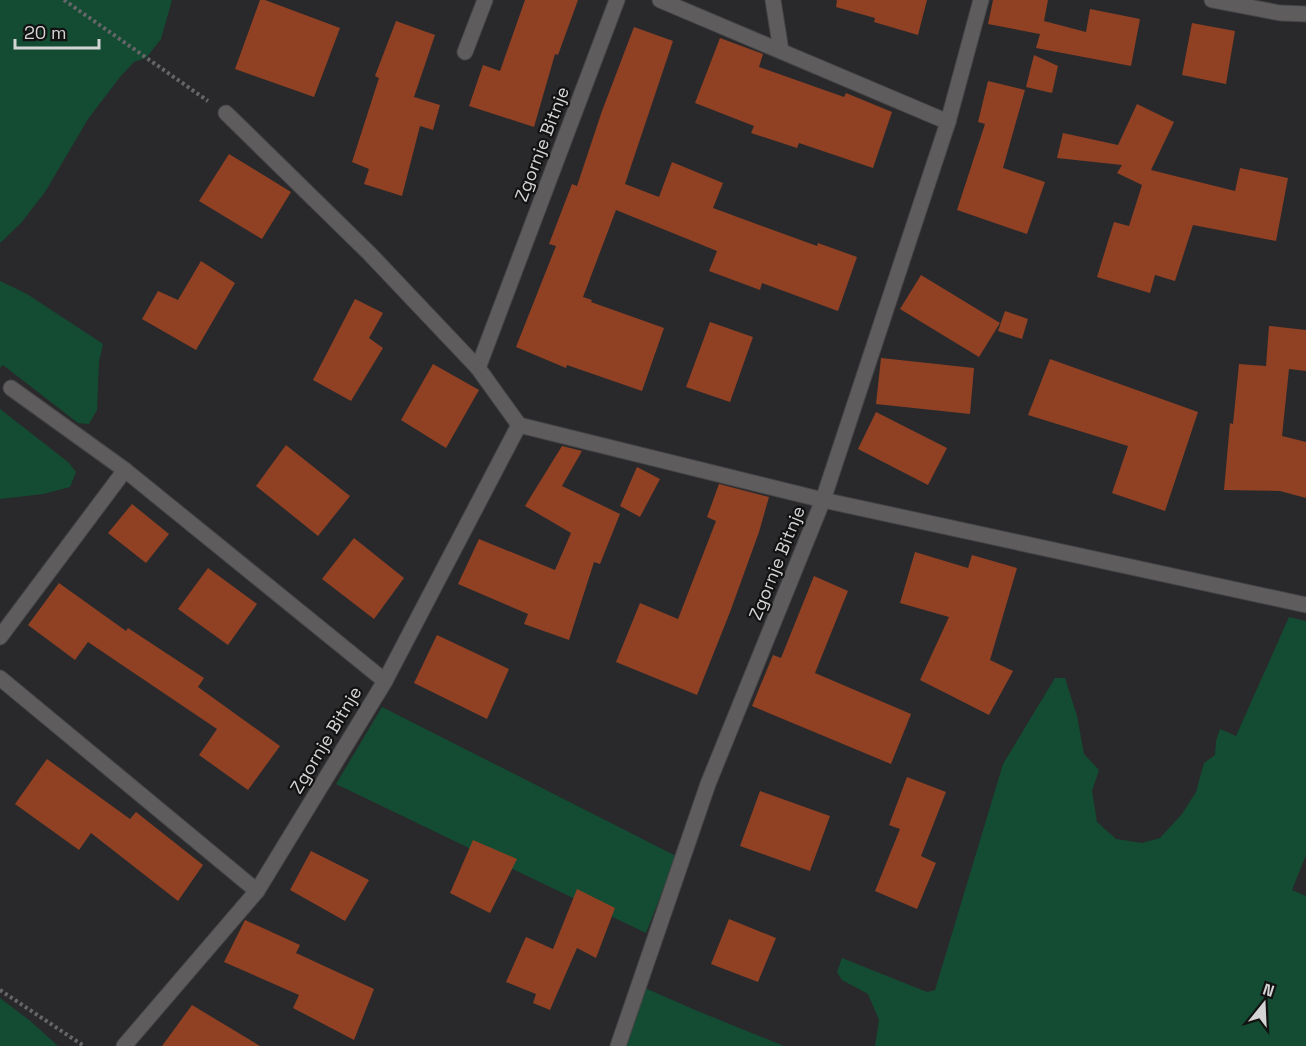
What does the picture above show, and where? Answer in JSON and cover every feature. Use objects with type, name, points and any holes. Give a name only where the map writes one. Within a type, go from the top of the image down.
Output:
[{"type":"street","points":[[465,52],[485,0]]},
{"type":"street","name":"Zgornje Bitnje","points":[[478,368],[617,0]]},
{"type":"street","points":[[660,0],[948,122]]},
{"type":"street","points":[[773,0],[781,51]]},
{"type":"street","name":"Zgornje Bitnje","points":[[618,1046],[708,784],[823,500],[948,122],[981,0]]},
{"type":"street","points":[[1212,0],[1280,13],[1306,14]]},
{"type":"street","points":[[226,113],[369,253],[478,368],[519,425]]},
{"type":"street","points":[[11,388],[125,470],[385,681]]},
{"type":"street","name":"Zgornje Bitnje","points":[[124,1046],[257,891],[385,681],[519,425],[823,500],[1306,605]]},
{"type":"street","points":[[0,637],[125,470]]},
{"type":"street","points":[[0,678],[257,891]]},
{"type":"path","points":[[64,0],[226,113]]},
{"type":"path","points":[[0,990],[84,1046]]},
{"type":"green space","points":[[0,0],[172,0],[161,39],[146,58],[134,62],[120,77],[88,119],[45,192],[21,223],[0,243]]},
{"type":"green space","points":[[0,281],[27,294],[103,344],[99,362],[97,410],[89,424],[78,423],[3,365],[0,368]]},
{"type":"green space","points":[[0,409],[68,462],[76,472],[70,487],[43,494],[0,499]]},
{"type":"green space","points":[[1289,617],[1306,621],[1306,855],[1292,890],[1306,896],[1306,1046],[875,1046],[879,1020],[868,994],[842,980],[837,972],[842,958],[927,992],[935,990],[1003,764],[1055,678],[1065,678],[1077,716],[1084,754],[1099,770],[1092,791],[1097,822],[1116,839],[1142,843],[1160,838],[1182,814],[1196,792],[1204,763],[1215,755],[1220,729],[1236,736]]},
{"type":"green space","points":[[382,707],[676,856],[646,933],[336,784]]},
{"type":"green space","points":[[645,988],[695,1010],[784,1046],[626,1046]]},
{"type":"green space","points":[[0,998],[29,1020],[58,1046],[0,1046]]},
{"type":"building","points":[[260,0],[340,28],[314,97],[235,69]]},
{"type":"building","points":[[525,0],[578,0],[558,55],[555,54],[534,127],[469,106],[483,65],[500,71]]},
{"type":"building","points":[[837,0],[927,0],[918,35],[874,22],[875,18],[836,7]]},
{"type":"building","points":[[993,0],[1048,0],[1044,21],[1086,32],[1090,9],[1140,19],[1131,66],[1036,48],[1040,34],[988,24]]},
{"type":"building","points":[[396,21],[435,35],[414,97],[440,105],[433,130],[420,126],[402,196],[364,184],[369,169],[352,162],[379,78],[375,76]]},
{"type":"building","points":[[1192,23],[1235,31],[1226,84],[1182,75]]},
{"type":"building","points":[[634,27],[673,41],[625,184],[659,197],[672,162],[723,183],[713,208],[817,246],[818,243],[857,257],[838,311],[762,283],[760,290],[709,271],[717,251],[616,210],[583,297],[592,300],[591,302],[664,328],[642,391],[567,365],[566,368],[516,347],[556,246],[549,244],[572,184],[577,186]]},
{"type":"building","points":[[720,38],[763,54],[759,67],[844,97],[846,93],[892,112],[873,168],[799,143],[797,148],[751,133],[754,126],[695,103]]},
{"type":"building","points":[[1034,55],[1058,66],[1052,93],[1026,87]]},
{"type":"building","points":[[988,81],[1025,90],[1003,168],[1045,182],[1027,234],[957,210],[985,124],[978,122]]},
{"type":"building","points":[[1137,104],[1174,122],[1151,170],[1235,191],[1240,168],[1288,178],[1276,241],[1193,225],[1175,281],[1155,275],[1150,293],[1097,277],[1114,222],[1129,226],[1142,185],[1117,173],[1122,165],[1057,158],[1063,133],[1118,145]]},
{"type":"building","points":[[229,154],[291,192],[262,239],[199,201]]},
{"type":"building","points":[[201,261],[235,283],[196,350],[142,319],[158,291],[178,300]]},
{"type":"building","points":[[921,275],[1000,323],[979,357],[900,309]]},
{"type":"building","points":[[355,299],[383,313],[369,338],[383,348],[351,401],[313,380]]},
{"type":"building","points":[[1005,311],[1028,319],[1022,339],[998,331]]},
{"type":"building","points":[[710,322],[753,337],[730,402],[686,387]]},
{"type":"building","points":[[1269,326],[1306,330],[1306,371],[1289,369],[1282,436],[1306,442],[1306,498],[1280,491],[1224,490],[1230,423],[1233,424],[1239,364],[1266,366]]},
{"type":"building","points":[[881,358],[974,368],[970,414],[876,404]]},
{"type":"building","points":[[1050,359],[1198,412],[1165,511],[1112,493],[1128,446],[1028,415]]},
{"type":"building","points":[[433,364],[479,390],[446,448],[401,420]]},
{"type":"building","points":[[876,412],[947,448],[928,485],[858,449]]},
{"type":"building","points":[[286,445],[350,496],[318,536],[256,486]]},
{"type":"building","points":[[562,446],[582,451],[562,486],[620,514],[600,564],[594,562],[569,640],[524,624],[528,614],[458,584],[479,539],[555,570],[571,533],[525,506]]},
{"type":"building","points":[[637,467],[660,479],[640,517],[620,506]]},
{"type":"building","points":[[719,484],[769,497],[730,612],[697,695],[616,662],[640,603],[678,619],[716,521],[707,517]]},
{"type":"building","points":[[132,504],[169,534],[146,563],[108,533]]},
{"type":"building","points":[[354,538],[404,578],[374,619],[322,579]]},
{"type":"building","points":[[915,552],[968,568],[972,555],[1017,568],[990,660],[1013,671],[989,715],[920,680],[949,617],[900,603]]},
{"type":"building","points":[[208,568],[257,604],[228,645],[178,609]]},
{"type":"building","points":[[814,576],[848,591],[815,673],[911,714],[891,764],[752,706],[773,655],[781,658]]},
{"type":"building","points":[[59,583],[126,631],[128,628],[204,678],[198,687],[280,746],[248,790],[199,755],[217,729],[88,642],[75,660],[28,625]]},
{"type":"building","points":[[437,635],[509,669],[487,719],[414,683]]},
{"type":"building","points":[[47,759],[130,819],[136,812],[203,865],[178,901],[91,833],[79,850],[15,804]]},
{"type":"building","points":[[907,777],[946,792],[921,856],[936,863],[917,909],[875,891],[900,829],[889,825]]},
{"type":"building","points":[[760,791],[830,816],[810,871],[740,846]]},
{"type":"building","points":[[473,840],[517,859],[490,913],[450,893]]},
{"type":"building","points":[[311,851],[369,880],[345,921],[290,890]]},
{"type":"building","points":[[577,889],[615,908],[596,958],[577,948],[550,1010],[533,1003],[536,994],[506,982],[526,937],[553,949]]},
{"type":"building","points":[[729,919],[776,938],[758,982],[711,964]]},
{"type":"building","points":[[245,920],[300,945],[296,953],[374,989],[354,1040],[293,1008],[299,995],[224,962]]},
{"type":"building","points":[[192,1005],[260,1046],[162,1046]]}]
